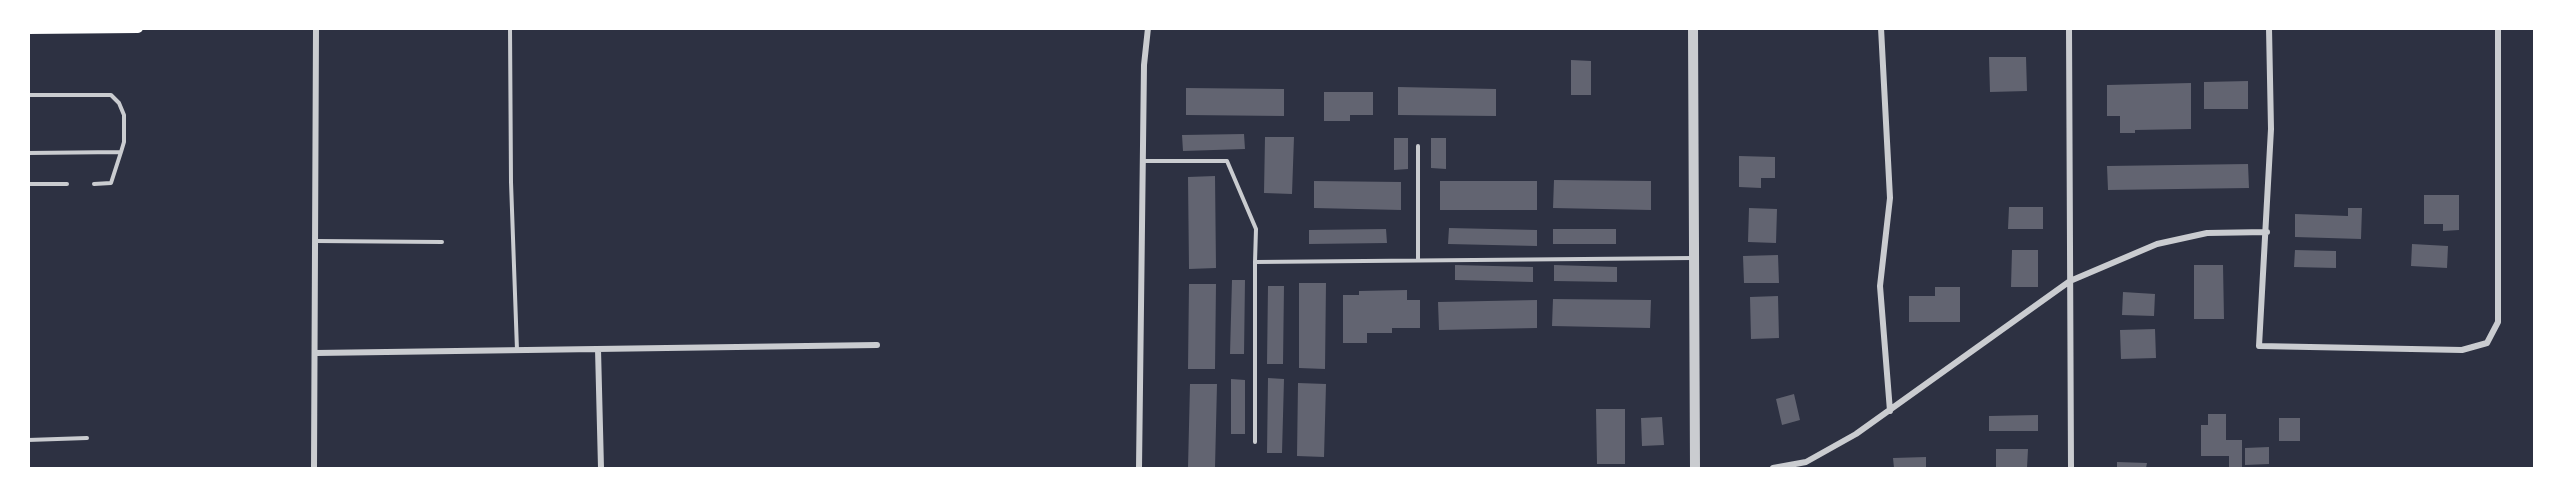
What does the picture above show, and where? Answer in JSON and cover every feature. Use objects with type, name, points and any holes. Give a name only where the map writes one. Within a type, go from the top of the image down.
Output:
[{"type":"main road","points":[[28,29],[138,28]]},
{"type":"street","points":[[314,468],[316,28]]},
{"type":"street","points":[[1139,468],[1144,65],[1148,28]]},
{"type":"street","points":[[1693,28],[1695,468]]},
{"type":"street","points":[[1881,28],[1890,198],[1880,286],[1890,411]]},
{"type":"street","points":[[2069,28],[2071,468]]},
{"type":"street","points":[[2269,28],[2271,129],[2259,346],[2462,350],[2487,343],[2498,322],[2498,28]]},
{"type":"street","points":[[1773,468],[1806,462],[1856,434],[2070,281],[2157,244],[2207,233],[2267,232]]},
{"type":"street","points":[[316,353],[877,345]]},
{"type":"street","points":[[598,349],[601,468]]},
{"type":"lane","points":[[510,28],[511,182],[517,350]]},
{"type":"lane","points":[[28,95],[111,95],[119,103],[124,115],[124,142],[121,152],[111,183],[94,184]]},
{"type":"lane","points":[[1418,146],[1418,259]]},
{"type":"lane","points":[[28,153],[121,152]]},
{"type":"lane","points":[[1143,161],[1227,161],[1256,229],[1255,442]]},
{"type":"lane","points":[[28,184],[67,184]]},
{"type":"lane","points":[[316,241],[442,242]]},
{"type":"lane","points":[[1256,262],[1694,258]]},
{"type":"lane","points":[[28,440],[87,438]]},
{"type":"building","points":[[1989,57],[2026,57],[2027,91],[1990,92]]},
{"type":"building","points":[[1571,60],[1591,61],[1591,95],[1571,95]]},
{"type":"building","points":[[2248,81],[2248,109],[2204,109],[2204,82]]},
{"type":"building","points":[[2191,83],[2191,129],[2135,130],[2135,133],[2120,133],[2120,116],[2107,116],[2107,85]]},
{"type":"building","points":[[1398,87],[1496,89],[1496,116],[1398,115]]},
{"type":"building","points":[[1186,88],[1284,89],[1284,116],[1186,115]]},
{"type":"building","points":[[1324,92],[1373,92],[1373,115],[1350,115],[1350,121],[1324,121]]},
{"type":"building","points":[[1244,134],[1245,149],[1183,151],[1182,135]]},
{"type":"building","points":[[1265,137],[1294,137],[1292,194],[1264,193]]},
{"type":"building","points":[[1394,138],[1408,138],[1408,169],[1394,170]]},
{"type":"building","points":[[1431,138],[1446,138],[1446,169],[1431,168]]},
{"type":"building","points":[[1739,156],[1775,157],[1775,178],[1761,178],[1761,188],[1739,187]]},
{"type":"building","points":[[2248,164],[2249,188],[2108,190],[2107,166]]},
{"type":"building","points":[[1215,176],[1216,268],[1189,269],[1188,177]]},
{"type":"building","points":[[1554,180],[1651,181],[1651,210],[1553,208]]},
{"type":"building","points":[[1314,181],[1401,182],[1401,210],[1314,208]]},
{"type":"building","points":[[1440,181],[1537,181],[1537,210],[1440,210]]},
{"type":"building","points":[[2424,195],[2459,195],[2459,230],[2443,231],[2443,224],[2424,224]]},
{"type":"building","points":[[2009,207],[2043,207],[2043,229],[2008,229]]},
{"type":"building","points":[[1749,208],[1777,209],[1776,243],[1748,242]]},
{"type":"building","points":[[2348,208],[2362,208],[2361,239],[2295,237],[2295,214],[2348,216]]},
{"type":"building","points":[[1449,228],[1537,230],[1537,246],[1448,244]]},
{"type":"building","points":[[1386,229],[1387,243],[1309,244],[1309,230]]},
{"type":"building","points":[[1553,229],[1616,229],[1616,244],[1553,244]]},
{"type":"building","points":[[2412,244],[2448,246],[2447,268],[2411,266]]},
{"type":"building","points":[[2012,250],[2038,250],[2038,287],[2011,287]]},
{"type":"building","points":[[2295,250],[2336,251],[2336,268],[2294,267]]},
{"type":"building","points":[[1778,255],[1779,283],[1744,283],[1743,256]]},
{"type":"building","points":[[1455,265],[1533,267],[1533,282],[1455,280]]},
{"type":"building","points":[[1554,265],[1617,267],[1617,282],[1554,281]]},
{"type":"building","points":[[2194,265],[2223,265],[2224,319],[2194,319]]},
{"type":"building","points":[[1232,280],[1245,280],[1244,354],[1230,354]]},
{"type":"building","points":[[1299,283],[1326,283],[1325,369],[1299,368]]},
{"type":"building","points":[[1189,284],[1216,284],[1215,369],[1188,369]]},
{"type":"building","points":[[1268,286],[1284,286],[1283,364],[1267,364]]},
{"type":"building","points":[[1935,287],[1960,287],[1960,322],[1909,322],[1909,296],[1935,296]]},
{"type":"building","points":[[1407,290],[1407,300],[1420,300],[1420,328],[1392,328],[1392,333],[1367,333],[1367,343],[1343,343],[1343,295],[1359,295],[1359,291]]},
{"type":"building","points":[[2123,292],[2155,294],[2154,316],[2122,315]]},
{"type":"building","points":[[1778,296],[1779,338],[1751,339],[1750,297]]},
{"type":"building","points":[[1553,299],[1651,300],[1650,328],[1552,326]]},
{"type":"building","points":[[1537,300],[1537,328],[1439,330],[1438,302]]},
{"type":"building","points":[[2155,329],[2156,358],[2121,359],[2120,330]]},
{"type":"building","points":[[1268,378],[1284,379],[1282,453],[1267,453]]},
{"type":"building","points":[[1231,379],[1245,380],[1245,434],[1231,434]]},
{"type":"building","points":[[1298,383],[1326,384],[1324,457],[1297,456]]},
{"type":"building","points":[[1190,384],[1217,384],[1215,468],[1188,468]]},
{"type":"building","points":[[1794,394],[1800,420],[1782,425],[1776,399]]},
{"type":"building","points":[[1596,409],[1625,409],[1625,464],[1597,464]]},
{"type":"building","points":[[2208,414],[2226,414],[2226,440],[2242,440],[2242,468],[2229,468],[2229,456],[2201,456],[2201,425],[2208,425]]},
{"type":"building","points":[[2038,415],[2038,431],[1989,431],[1989,416]]},
{"type":"building","points":[[1662,417],[1664,445],[1642,446],[1641,418]]},
{"type":"building","points":[[2279,418],[2300,418],[2300,441],[2279,441]]},
{"type":"building","points":[[2269,447],[2269,464],[2245,465],[2245,448]]},
{"type":"building","points":[[1996,449],[2028,449],[2027,468],[1996,468]]},
{"type":"building","points":[[1926,457],[1926,468],[1894,468],[1893,458]]},
{"type":"building","points":[[2117,462],[2147,463],[2146,468],[2117,468]]}]
